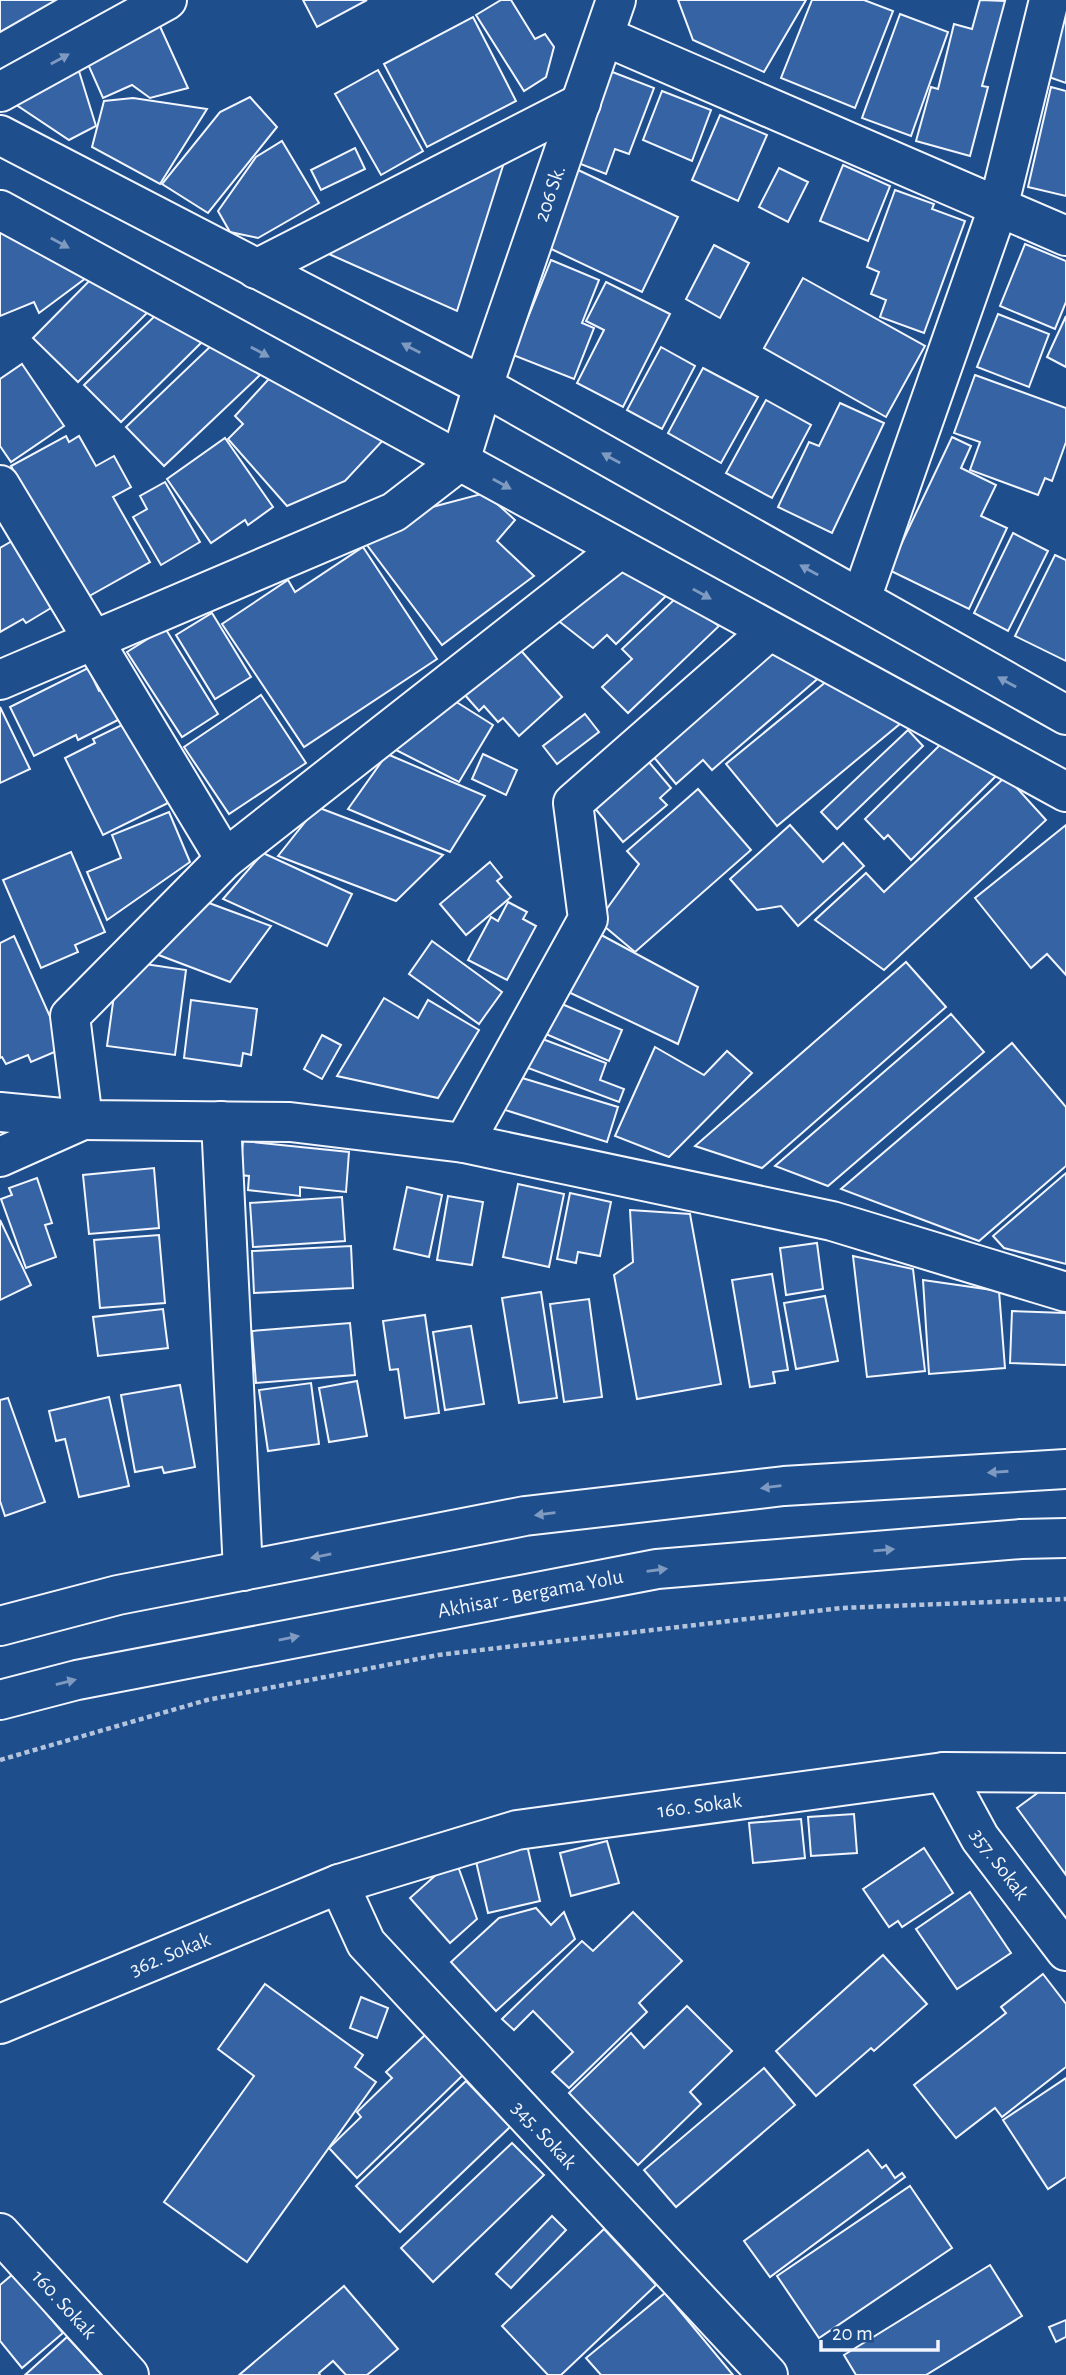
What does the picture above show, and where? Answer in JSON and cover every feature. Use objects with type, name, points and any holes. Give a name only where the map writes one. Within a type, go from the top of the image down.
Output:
[{"type":"street","points":[[0,92],[119,11],[167,0]]},
{"type":"street","name":"206 Sk.","points":[[460,461],[483,386],[616,0]]},
{"type":"street","points":[[861,599],[998,208],[1049,0]]},
{"type":"street","points":[[604,36],[1066,236]]},
{"type":"street","points":[[257,268],[581,103]]},
{"type":"street","points":[[0,135],[483,386],[1066,715]]},
{"type":"street","points":[[0,210],[1066,792]]},
{"type":"street","points":[[0,680],[394,512],[460,461]]},
{"type":"street","points":[[0,485],[225,859]]},
{"type":"street","points":[[83,1120],[69,1016],[225,859],[620,549]]},
{"type":"street","points":[[464,1143],[588,919],[573,803],[769,631]]},
{"type":"street","points":[[0,1112],[83,1120],[290,1122],[464,1143],[832,1221],[1066,1292]]},
{"type":"street","points":[[0,1157],[83,1120]]},
{"type":"street","points":[[221,1121],[243,1571]]},
{"type":"street","points":[[0,1626],[118,1595],[525,1516],[784,1486],[1066,1469]]},
{"type":"street","name":"Akhisar - Bergama Yolu","points":[[0,1699],[77,1680],[657,1569],[1021,1539],[1066,1538]]},
{"type":"street","name":"160. Sokak","points":[[340,1884],[517,1830],[944,1772],[1066,1773]]},
{"type":"street","name":"357. Sokak","points":[[944,1772],[980,1838],[1066,1951]]},
{"type":"street","name":"362. Sokak","points":[[0,2024],[340,1884]]},
{"type":"street","name":"345. Sokak","points":[[340,1884],[366,1943],[768,2375]]},
{"type":"street","name":"160. Sokak","points":[[0,2233],[129,2375]]},
{"type":"path","points":[[0,1760],[207,1700],[438,1655],[841,1608],[1066,1599]]},
{"type":"building","points":[[0,0],[56,0],[0,32]]},
{"type":"building","points":[[303,0],[367,0],[317,27]]},
{"type":"building","points":[[501,0],[511,0],[535,39],[545,34],[554,47],[546,77],[524,91],[476,15]]},
{"type":"building","points":[[678,0],[806,0],[764,72],[693,40]]},
{"type":"building","points":[[812,0],[864,0],[893,11],[855,108],[781,78]]},
{"type":"building","points":[[980,0],[1005,1],[982,86],[988,87],[970,156],[916,141],[931,87],[938,89],[954,24],[972,29]]},
{"type":"building","points":[[1066,3],[1066,83],[1049,77]]},
{"type":"building","points":[[153,11],[188,88],[150,98],[132,85],[103,98],[83,53]]},
{"type":"building","points":[[900,14],[948,32],[911,136],[862,118]]},
{"type":"building","points":[[473,17],[516,101],[427,147],[384,64]]},
{"type":"building","points":[[74,55],[96,126],[69,140],[0,94]]},
{"type":"building","points":[[602,68],[654,88],[629,154],[615,149],[606,174],[568,159]]},
{"type":"building","points":[[378,70],[423,151],[381,175],[335,94]]},
{"type":"building","points":[[1051,87],[1066,91],[1066,196],[1028,187]]},
{"type":"building","points":[[662,91],[711,110],[692,161],[643,140]]},
{"type":"building","points":[[250,97],[277,127],[208,213],[162,184],[220,112]]},
{"type":"building","points":[[133,98],[207,109],[160,184],[92,147],[104,101]]},
{"type":"building","points":[[720,115],[767,135],[738,201],[692,180]]},
{"type":"building","points":[[282,141],[319,203],[258,238],[230,232],[218,211],[256,157]]},
{"type":"building","points":[[355,148],[365,169],[321,190],[311,170]]},
{"type":"building","points":[[507,153],[457,311],[329,254],[347,231]]},
{"type":"building","points":[[843,165],[890,186],[868,241],[820,221]]},
{"type":"building","points":[[779,168],[808,182],[788,222],[759,207]]},
{"type":"building","points":[[576,169],[678,217],[642,292],[547,247],[563,213],[557,210]]},
{"type":"building","points":[[895,190],[934,204],[932,209],[965,221],[924,333],[880,317],[886,300],[871,294],[879,272],[867,267]]},
{"type":"building","points":[[0,213],[90,275],[39,313],[34,302],[0,316]]},
{"type":"building","points":[[1025,244],[1066,261],[1066,302],[1055,329],[1000,306]]},
{"type":"building","points":[[714,245],[749,263],[720,318],[686,299]]},
{"type":"building","points":[[551,260],[599,280],[582,323],[594,328],[574,379],[513,355]]},
{"type":"building","points":[[98,272],[152,308],[78,382],[33,338]]},
{"type":"building","points":[[803,278],[925,346],[886,417],[764,348]]},
{"type":"building","points":[[606,282],[670,314],[623,407],[577,383],[604,330],[586,321]]},
{"type":"building","points":[[164,307],[205,339],[121,422],[84,385]]},
{"type":"building","points":[[998,314],[1049,334],[1029,387],[977,367]]},
{"type":"building","points":[[1066,316],[1066,367],[1047,357]]},
{"type":"building","points":[[216,341],[260,375],[164,466],[126,427]]},
{"type":"building","points":[[661,347],[695,366],[662,429],[627,410]]},
{"type":"building","points":[[22,364],[64,426],[11,462],[0,446],[0,379]]},
{"type":"building","points":[[703,368],[758,397],[721,463],[668,433]]},
{"type":"building","points":[[276,371],[386,437],[345,481],[287,506],[228,439],[243,424],[235,416]]},
{"type":"building","points":[[975,375],[1066,408],[1066,442],[1052,481],[1045,478],[1038,495],[970,470],[980,442],[954,433]]},
{"type":"building","points":[[766,400],[811,425],[772,498],[726,473]]},
{"type":"building","points":[[840,403],[884,423],[832,533],[778,507],[809,442],[819,446]]},
{"type":"building","points":[[66,436],[69,442],[79,436],[96,466],[114,456],[131,487],[113,497],[150,562],[84,599],[11,466]]},
{"type":"building","points":[[952,437],[971,446],[961,468],[996,485],[981,516],[1007,528],[969,609],[889,570]]},
{"type":"building","points":[[225,438],[273,507],[248,525],[245,520],[211,543],[167,479]]},
{"type":"building","points":[[165,482],[200,542],[161,565],[133,517],[147,509],[140,496]]},
{"type":"building","points":[[485,493],[515,520],[497,541],[534,576],[442,645],[367,545],[421,510]]},
{"type":"building","points":[[1013,533],[1048,551],[1008,631],[974,613]]},
{"type":"building","points":[[12,541],[51,608],[26,623],[23,619],[0,632],[0,548]]},
{"type":"building","points":[[363,547],[437,659],[304,747],[222,624],[288,580],[295,592]]},
{"type":"building","points":[[1055,555],[1066,560],[1066,661],[1015,636]]},
{"type":"building","points":[[617,557],[666,596],[616,644],[607,635],[593,648],[551,615]]},
{"type":"building","points":[[677,597],[719,626],[628,713],[602,687],[632,659],[622,649]]},
{"type":"building","points":[[212,613],[251,677],[215,699],[176,635]]},
{"type":"building","points":[[165,628],[218,714],[182,737],[127,652]]},
{"type":"building","points":[[775,640],[822,675],[712,770],[703,760],[676,784],[648,750]]},
{"type":"building","points":[[517,646],[562,697],[519,736],[503,718],[498,722],[484,706],[479,711],[464,694]]},
{"type":"building","points":[[88,668],[99,691],[105,688],[120,719],[78,740],[76,735],[34,756],[10,707]]},
{"type":"building","points":[[833,676],[901,723],[777,826],[726,764]]},
{"type":"building","points":[[261,695],[306,763],[229,814],[184,747]]},
{"type":"building","points":[[450,698],[493,725],[459,782],[392,748]]},
{"type":"building","points":[[0,707],[30,769],[0,783]]},
{"type":"building","points":[[585,714],[599,732],[557,764],[543,746]]},
{"type":"building","points":[[128,722],[168,803],[103,835],[65,758],[95,743],[93,739]]},
{"type":"building","points":[[908,730],[923,746],[837,829],[821,812]]},
{"type":"building","points":[[948,737],[996,776],[911,860],[888,835],[884,839],[865,819]]},
{"type":"building","points":[[387,754],[485,796],[450,852],[348,809]]},
{"type":"building","points":[[483,754],[517,770],[506,795],[472,779]]},
{"type":"building","points":[[642,754],[671,788],[660,798],[667,805],[623,842],[588,800]]},
{"type":"building","points":[[1006,776],[1046,820],[884,970],[815,920],[866,873],[884,892]]},
{"type":"building","points":[[698,789],[751,850],[635,952],[598,921],[639,864],[627,851]]},
{"type":"building","points":[[317,807],[443,855],[396,901],[278,856]]},
{"type":"building","points":[[169,812],[190,862],[107,920],[87,872],[121,858],[112,835]]},
{"type":"building","points":[[790,825],[823,862],[843,843],[864,866],[798,926],[781,906],[757,910],[730,879]]},
{"type":"building","points":[[1066,825],[1066,975],[1047,954],[1031,968],[975,898]]},
{"type":"building","points":[[71,852],[105,932],[75,945],[78,952],[41,968],[3,880]]},
{"type":"building","points":[[263,853],[352,894],[327,946],[223,899]]},
{"type":"building","points":[[490,862],[502,877],[497,881],[511,897],[466,935],[440,904]]},
{"type":"building","points":[[508,902],[527,912],[523,919],[536,926],[507,980],[468,960],[491,917],[498,921]]},
{"type":"building","points":[[209,903],[271,926],[230,982],[156,954]]},
{"type":"building","points":[[592,930],[698,987],[678,1044],[560,988]]},
{"type":"building","points":[[14,936],[64,1048],[31,1062],[28,1055],[6,1064],[2,1057],[0,1058],[0,943]]},
{"type":"building","points":[[432,941],[502,992],[479,1024],[409,974]]},
{"type":"building","points":[[906,962],[946,1007],[762,1168],[695,1146]]},
{"type":"building","points":[[138,963],[186,970],[175,1055],[107,1046],[115,988]]},
{"type":"building","points":[[384,998],[418,1018],[428,1000],[479,1030],[438,1098],[337,1076]]},
{"type":"building","points":[[191,1000],[257,1009],[251,1055],[243,1053],[241,1066],[184,1058]]},
{"type":"building","points":[[555,1001],[622,1030],[609,1061],[541,1032]]},
{"type":"building","points":[[951,1014],[984,1052],[828,1186],[775,1166]]},
{"type":"building","points":[[322,1035],[341,1045],[322,1079],[304,1069]]},
{"type":"building","points":[[532,1035],[606,1063],[600,1080],[624,1089],[619,1102],[520,1065]]},
{"type":"building","points":[[1012,1043],[1066,1107],[1066,1166],[979,1241],[841,1189]]},
{"type":"building","points":[[655,1047],[704,1075],[727,1051],[752,1073],[669,1157],[615,1136]]},
{"type":"building","points":[[509,1074],[618,1107],[607,1142],[499,1108]]},
{"type":"building","points":[[243,1141],[349,1152],[346,1192],[300,1187],[300,1196],[248,1190],[249,1176],[240,1175]]},
{"type":"building","points":[[154,1168],[159,1228],[89,1234],[83,1175]]},
{"type":"building","points":[[1066,1173],[1066,1264],[1004,1248],[993,1236]]},
{"type":"building","points":[[37,1178],[52,1223],[45,1225],[56,1257],[26,1268],[1,1199],[12,1195],[9,1188]]},
{"type":"building","points":[[518,1184],[564,1194],[549,1267],[503,1257]]},
{"type":"building","points":[[407,1187],[442,1195],[429,1257],[394,1249]]},
{"type":"building","points":[[570,1193],[611,1202],[600,1256],[578,1252],[576,1263],[557,1259]]},
{"type":"building","points":[[448,1196],[483,1202],[472,1265],[437,1260]]},
{"type":"building","points":[[342,1197],[345,1241],[253,1247],[250,1203]]},
{"type":"building","points":[[630,1210],[690,1214],[721,1384],[637,1399],[614,1275],[633,1262]]},
{"type":"building","points":[[0,1220],[31,1285],[0,1300]]},
{"type":"building","points":[[159,1235],[165,1303],[100,1308],[94,1240]]},
{"type":"building","points":[[817,1243],[823,1289],[786,1295],[780,1248]]},
{"type":"building","points":[[351,1246],[353,1288],[254,1293],[252,1251]]},
{"type":"building","points":[[853,1256],[913,1269],[925,1371],[867,1377]]},
{"type":"building","points":[[772,1274],[788,1370],[773,1372],[775,1383],[750,1387],[732,1280]]},
{"type":"building","points":[[923,1280],[999,1291],[1005,1368],[929,1374]]},
{"type":"building","points":[[541,1292],[557,1398],[519,1403],[502,1298]]},
{"type":"building","points":[[825,1296],[838,1361],[796,1369],[784,1303]]},
{"type":"building","points":[[589,1299],[602,1397],[564,1402],[550,1304]]},
{"type":"building","points":[[163,1309],[168,1348],[98,1356],[93,1317]]},
{"type":"building","points":[[1012,1311],[1066,1313],[1066,1365],[1010,1363]]},
{"type":"building","points":[[425,1315],[439,1413],[405,1418],[398,1369],[390,1370],[383,1321]]},
{"type":"building","points":[[350,1323],[355,1375],[256,1383],[252,1331]]},
{"type":"building","points":[[471,1326],[484,1404],[445,1410],[433,1332]]},
{"type":"building","points":[[357,1381],[367,1436],[329,1442],[319,1388]]},
{"type":"building","points":[[311,1383],[319,1444],[268,1451],[259,1390]]},
{"type":"building","points":[[180,1385],[195,1467],[164,1473],[162,1467],[135,1472],[121,1395]]},
{"type":"building","points":[[109,1397],[129,1486],[79,1497],[65,1439],[56,1441],[49,1411]]},
{"type":"building","points":[[8,1398],[45,1502],[5,1516],[0,1501],[0,1400]]},
{"type":"building","points":[[1043,1789],[1066,1789],[1066,1875],[1017,1808]]},
{"type":"building","points":[[854,1814],[857,1853],[811,1856],[808,1817]]},
{"type":"building","points":[[801,1819],[805,1858],[753,1863],[749,1823]]},
{"type":"building","points":[[607,1841],[619,1883],[571,1896],[560,1853]]},
{"type":"building","points":[[527,1845],[540,1901],[488,1913],[475,1857]]},
{"type":"building","points":[[924,1848],[953,1893],[902,1927],[898,1921],[889,1927],[863,1889]]},
{"type":"building","points":[[455,1858],[477,1919],[450,1943],[410,1898]]},
{"type":"building","points":[[970,1892],[1011,1953],[957,1989],[916,1929]]},
{"type":"building","points":[[536,1908],[551,1925],[564,1912],[575,1939],[496,2011],[451,1962],[499,1918]]},
{"type":"building","points":[[633,1912],[682,1961],[639,2003],[647,2012],[569,2088],[552,2072],[573,2052],[533,2011],[514,2030],[502,2019],[582,1941],[593,1951]]},
{"type":"building","points":[[883,1955],[927,2004],[874,2051],[871,2048],[816,2096],[776,2051]]},
{"type":"building","points":[[1043,1974],[1066,2004],[1066,2067],[1002,2117],[995,2108],[956,2138],[914,2085],[1006,2013],[1001,2007]]},
{"type":"building","points":[[265,1984],[363,2055],[355,2067],[376,2082],[247,2262],[164,2202],[254,2076],[218,2049]]},
{"type":"building","points":[[361,1997],[388,2008],[377,2038],[350,2028]]},
{"type":"building","points":[[687,2006],[732,2051],[690,2092],[701,2104],[638,2165],[569,2093],[631,2033],[644,2048]]},
{"type":"building","points":[[425,2035],[463,2075],[357,2178],[329,2148],[361,2117],[357,2112],[392,2078],[386,2072]]},
{"type":"building","points":[[764,2068],[795,2105],[676,2207],[644,2170]]},
{"type":"building","points":[[1066,2078],[1066,2177],[1048,2189],[1003,2120]]},
{"type":"building","points":[[466,2081],[510,2127],[400,2232],[356,2186]]},
{"type":"building","points":[[512,2143],[544,2175],[433,2282],[401,2248]]},
{"type":"building","points":[[868,2150],[882,2168],[886,2165],[895,2178],[902,2173],[905,2177],[770,2277],[744,2241]]},
{"type":"building","points":[[910,2186],[952,2248],[819,2338],[777,2276]]},
{"type":"building","points":[[552,2216],[566,2230],[511,2288],[496,2274]]},
{"type":"building","points":[[604,2229],[656,2285],[561,2375],[548,2375],[502,2326]]},
{"type":"building","points":[[990,2265],[1022,2316],[926,2375],[856,2375],[844,2355]]},
{"type":"building","points":[[13,2274],[63,2333],[22,2368],[0,2341],[0,2285]]},
{"type":"building","points":[[344,2286],[398,2349],[367,2375],[346,2375],[333,2361],[320,2375],[239,2375]]},
{"type":"building","points":[[665,2293],[733,2375],[601,2375],[586,2358]]},
{"type":"building","points":[[1066,2320],[1066,2337],[1056,2342],[1049,2327]]},
{"type":"building","points":[[67,2337],[102,2375],[25,2375]]}]
